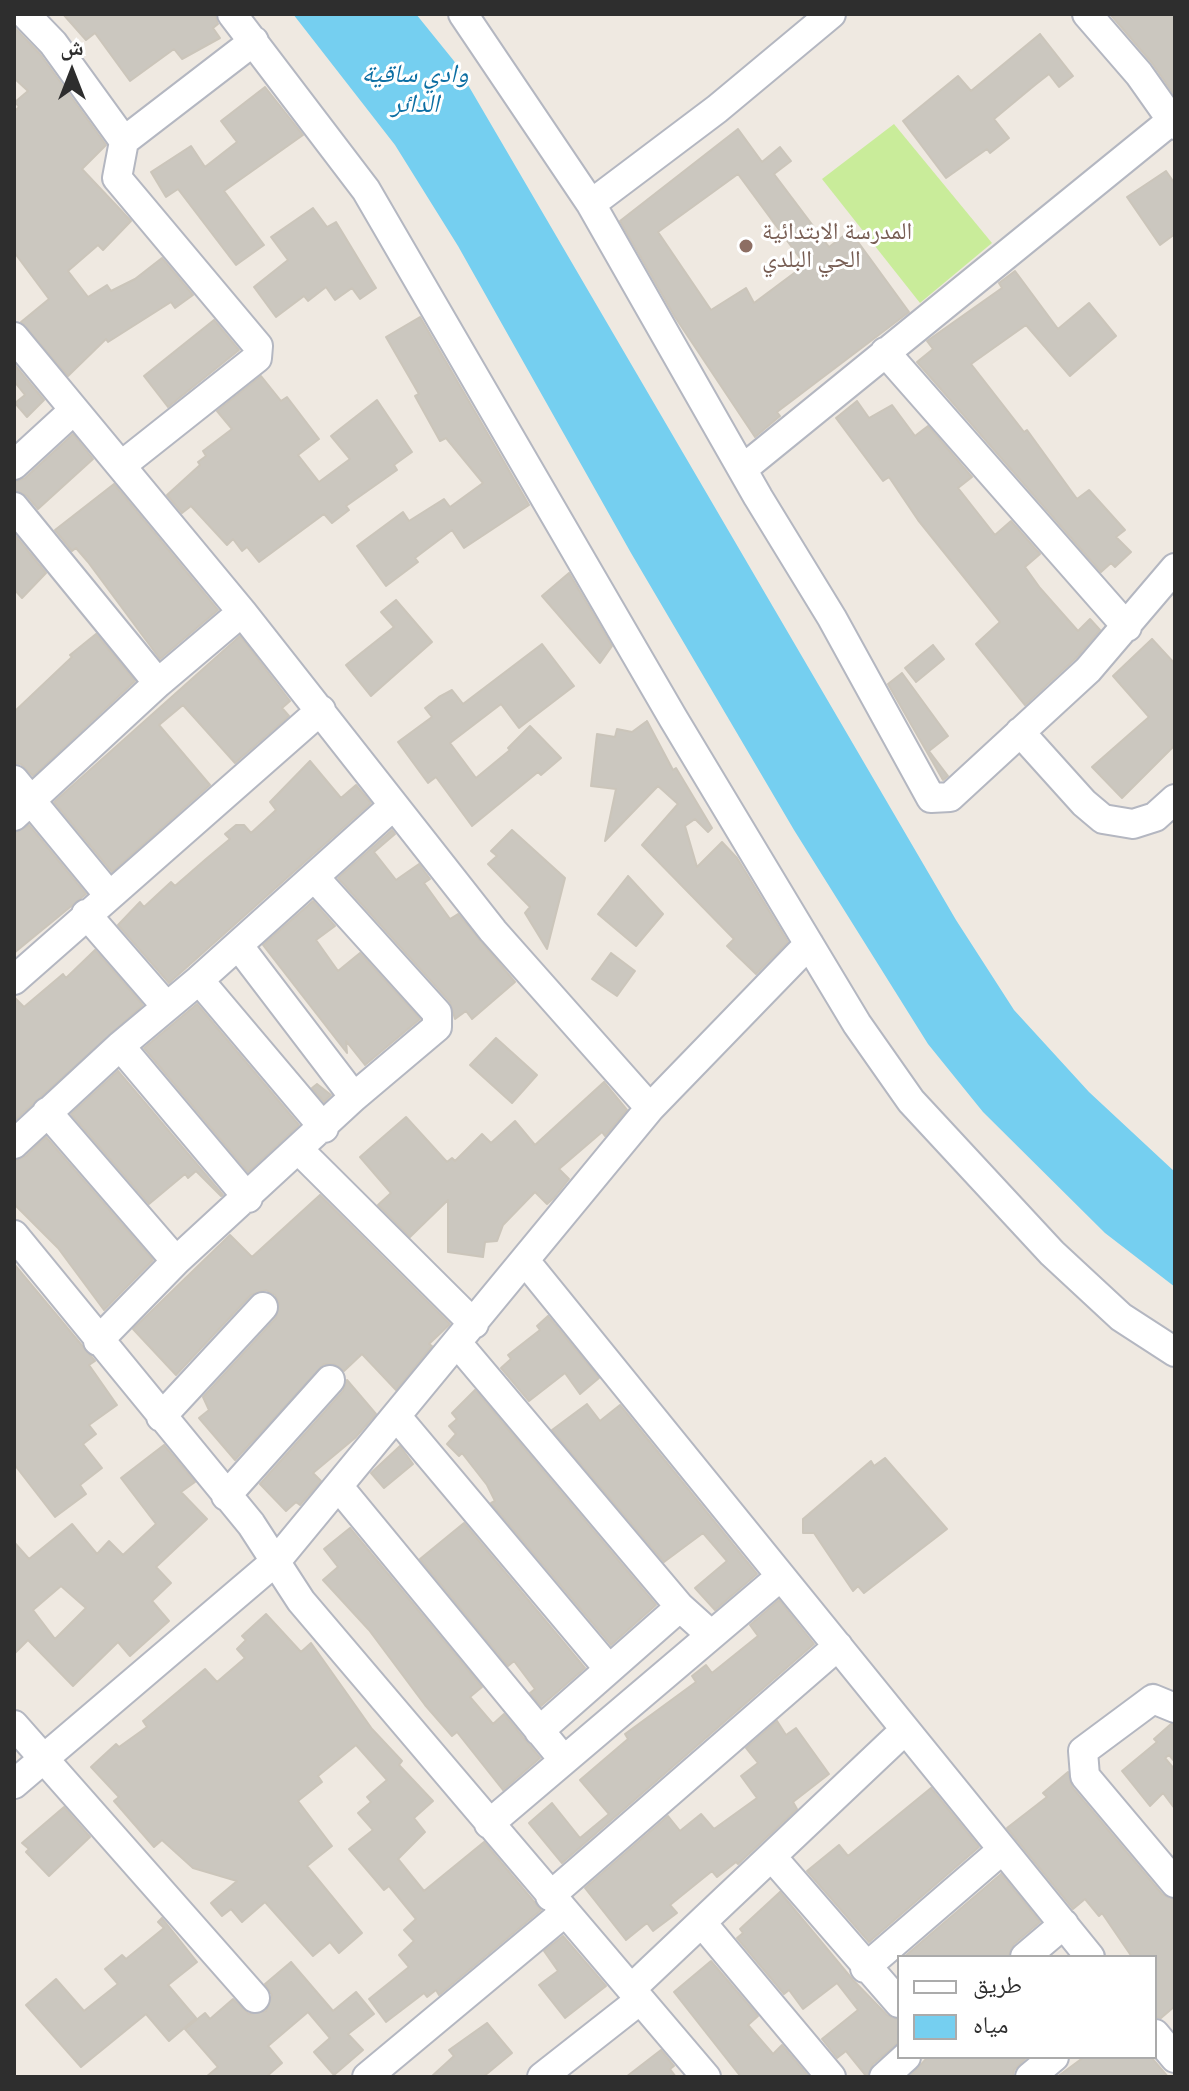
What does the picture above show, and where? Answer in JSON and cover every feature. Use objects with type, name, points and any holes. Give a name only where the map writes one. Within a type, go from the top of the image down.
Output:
[{"type":"street","points":[[25,14],[53,43],[124,141]]},
{"type":"street","points":[[232,14],[366,190],[581,564],[809,944],[884,1062],[948,1145],[1052,1253],[1121,1317],[1175,1352]]},
{"type":"street","points":[[463,14],[591,204],[931,798],[950,797],[1088,670],[1175,568]]},
{"type":"street","points":[[591,204],[717,109],[831,14]]},
{"type":"street","points":[[744,468],[1173,122],[1139,74],[1087,14]]},
{"type":"street","points":[[122,465],[257,358],[258,346],[117,178],[124,141],[254,41]]},
{"type":"street","points":[[14,337],[242,612],[531,976],[650,1108]]},
{"type":"street","points":[[885,352],[1127,627]]},
{"type":"street","points":[[14,465],[74,410]]},
{"type":"street","points":[[14,507],[158,683]]},
{"type":"street","points":[[108,894],[20,799],[242,612]]},
{"type":"street","points":[[14,980],[108,894],[321,710]]},
{"type":"street","points":[[1020,732],[1084,803],[1103,819],[1133,824],[1155,817],[1175,799]]},
{"type":"street","points":[[14,1144],[120,1046],[199,980],[393,806]]},
{"type":"street","points":[[98,1341],[176,1261],[300,1151],[354,1097],[432,1035],[440,1020],[315,878]]},
{"type":"street","points":[[86,914],[166,1006]]},
{"type":"street","points":[[14,1784],[43,1756],[142,1677],[277,1560],[650,1108],[809,944]]},
{"type":"street","points":[[238,945],[354,1097]]},
{"type":"street","points":[[199,980],[324,1128]]},
{"type":"street","points":[[120,1046],[248,1198]]},
{"type":"street","points":[[47,1112],[176,1261]]},
{"type":"street","points":[[300,1151],[466,1334],[680,1607],[710,1634]]},
{"type":"street","points":[[14,1235],[277,1560],[301,1601],[706,2077]]},
{"type":"street","points":[[526,1262],[1088,1955]]},
{"type":"street","points":[[161,1417],[263,1307]]},
{"type":"street","points":[[226,1496],[330,1380]]},
{"type":"street","points":[[397,1417],[608,1668]]},
{"type":"street","points":[[338,1486],[563,1759]]},
{"type":"street","points":[[489,1824],[780,1577]]},
{"type":"street","points":[[539,1731],[680,1607]]},
{"type":"street","points":[[367,2077],[838,1646]]},
{"type":"street","points":[[1175,1708],[1153,1699],[1083,1751],[1085,1776],[1175,1883]]},
{"type":"street","points":[[14,1725],[255,1998]]},
{"type":"street","points":[[542,2077],[636,1994],[702,1923],[905,1730]]},
{"type":"street","points":[[865,1968],[1002,1850]]},
{"type":"street","points":[[772,1857],[865,1968],[897,2001]]},
{"type":"street","points":[[702,1923],[831,2077]]},
{"type":"street","points":[[1027,1955],[1064,1924]]},
{"type":"street","points":[[884,2077],[904,2059]]},
{"type":"street","points":[[1030,2077],[1052,2059]]},
{"type":"green space","points":[[894,124],[992,243],[920,303],[822,179]]},
{"type":"water","name":"وادي ساقية الدائر","points":[[293,14],[416,14],[454,61],[956,920],[1014,1010],[1089,1092],[1175,1172],[1175,1287],[1105,1233],[983,1112],[928,1044],[794,830],[631,553],[458,246],[395,145]]},
{"type":"building","points":[[63,14],[215,14],[218,24],[213,28],[220,38],[182,59],[174,49],[130,81],[95,33],[86,40]]},
{"type":"building","points":[[1110,14],[1175,14],[1175,96],[1152,63]]},
{"type":"building","points":[[14,27],[40,54],[106,145],[82,169],[131,221],[103,250],[98,245],[68,271],[88,297],[107,285],[111,291],[135,279],[162,258],[193,295],[175,308],[171,302],[108,342],[106,339],[68,376],[21,322],[49,299],[14,252],[14,112],[19,107],[15,102],[28,91],[14,78]]},
{"type":"building","points":[[1040,34],[1073,76],[1059,87],[1049,74],[1035,85],[994,119],[1009,138],[990,153],[987,149],[946,178],[903,121],[958,76],[971,91]]},
{"type":"building","points":[[265,87],[303,135],[224,191],[264,245],[236,265],[178,189],[166,197],[151,172],[191,146],[205,167],[237,142],[221,121]]},
{"type":"building","points":[[738,129],[762,162],[780,147],[791,161],[774,174],[829,247],[850,231],[909,312],[777,412],[780,416],[755,437],[675,317],[620,221]],"holes":[[[738,174],[805,265],[754,303],[746,288],[711,310],[658,232]]]},
{"type":"building","points":[[1166,171],[1175,184],[1175,234],[1160,245],[1127,197]]},
{"type":"building","points":[[313,208],[327,227],[336,222],[376,288],[360,299],[352,288],[335,300],[326,287],[308,301],[304,296],[276,317],[254,287],[288,260],[271,237]]},
{"type":"building","points":[[1015,271],[1058,329],[1089,303],[1116,336],[1070,376],[1026,325],[971,364],[1024,432],[1027,430],[1077,499],[1089,490],[1125,530],[1116,537],[1131,552],[1115,567],[1111,563],[1101,572],[917,362],[933,349],[927,341],[1002,288],[999,283]]},
{"type":"building","points":[[420,317],[529,505],[464,548],[452,530],[415,558],[418,562],[386,586],[357,546],[403,512],[409,521],[444,499],[450,507],[483,483],[446,438],[440,441],[415,396],[419,394],[386,337]]},
{"type":"building","points":[[214,320],[239,350],[168,407],[144,376]]},
{"type":"building","points":[[14,364],[44,400],[27,417],[15,403],[25,395],[14,381]]},
{"type":"building","points":[[261,376],[281,401],[287,397],[319,439],[298,455],[319,482],[350,459],[331,436],[377,400],[412,452],[394,465],[397,470],[346,506],[349,510],[332,523],[324,514],[259,562],[247,547],[242,551],[233,539],[227,545],[191,506],[182,513],[167,495],[200,465],[198,462],[206,456],[203,451],[232,429],[217,411]]},
{"type":"building","points":[[857,401],[869,418],[892,405],[915,436],[928,426],[972,477],[958,488],[995,535],[1011,521],[1040,554],[1025,567],[1040,588],[1078,631],[1090,619],[1100,630],[1076,658],[1025,705],[976,644],[1000,622],[918,520],[889,477],[883,481],[836,418]]},
{"type":"building","points":[[73,434],[93,459],[38,509],[27,496],[14,490],[14,482],[25,478]]},
{"type":"building","points":[[114,484],[218,610],[160,659],[88,562],[76,548],[72,551],[55,530]]},
{"type":"building","points":[[14,534],[46,573],[22,598],[14,589]]},
{"type":"building","points":[[569,573],[612,646],[600,663],[542,596]]},
{"type":"building","points":[[396,600],[432,642],[371,696],[346,665],[394,627],[381,612]]},
{"type":"building","points":[[96,634],[135,681],[33,776],[21,764],[14,763],[14,712],[72,657],[70,655]]},
{"type":"building","points":[[240,636],[290,701],[282,708],[289,716],[235,763],[183,705],[159,725],[210,785],[112,872],[54,802]]},
{"type":"building","points":[[1152,639],[1175,664],[1175,745],[1122,798],[1092,767],[1149,717],[1113,676]]},
{"type":"building","points":[[542,644],[574,686],[519,728],[501,704],[450,743],[476,778],[510,750],[508,748],[530,726],[561,758],[541,775],[538,772],[472,826],[436,777],[428,783],[398,742],[432,717],[425,708],[439,697],[452,690],[463,704]]},
{"type":"building","points":[[933,645],[944,659],[916,682],[905,668]]},
{"type":"building","points":[[902,673],[948,736],[929,751],[948,776],[943,780],[888,684]]},
{"type":"building","points":[[647,721],[673,770],[676,768],[712,828],[708,832],[695,819],[685,826],[697,867],[722,842],[737,858],[788,942],[756,974],[727,946],[734,939],[642,845],[678,804],[658,786],[605,841],[616,789],[591,786],[597,734],[615,737],[617,729],[632,732]]},
{"type":"building","points":[[310,761],[341,798],[356,785],[371,803],[169,983],[118,925],[140,902],[144,907],[171,882],[175,886],[230,839],[225,834],[236,825],[244,825],[251,833],[276,810],[270,802]]},
{"type":"building","points":[[29,825],[86,894],[14,953],[14,833]]},
{"type":"building","points":[[392,830],[395,834],[374,852],[396,880],[419,864],[430,879],[424,883],[450,919],[458,914],[515,982],[472,1019],[466,1011],[455,1019],[450,1002],[338,878]]},
{"type":"building","points":[[512,830],[565,878],[547,949],[525,913],[530,907],[488,864],[497,856],[491,851]]},
{"type":"building","points":[[628,876],[663,914],[636,946],[598,914]]},
{"type":"building","points":[[313,901],[335,926],[316,940],[338,971],[360,953],[420,1019],[365,1065],[346,1041],[347,1053],[263,945]]},
{"type":"building","points":[[95,950],[143,1005],[14,1121],[14,997],[24,1007],[63,974],[66,978]]},
{"type":"building","points":[[611,953],[635,971],[617,996],[592,979]]},
{"type":"building","points":[[197,1004],[299,1125],[248,1172],[144,1048]]},
{"type":"building","points":[[496,1038],[537,1075],[512,1103],[470,1065]]},
{"type":"building","points":[[118,1071],[223,1195],[196,1171],[188,1178],[185,1174],[149,1204],[71,1114]]},
{"type":"building","points":[[604,1082],[627,1110],[605,1136],[602,1132],[559,1169],[569,1179],[554,1198],[547,1204],[535,1192],[503,1225],[497,1241],[485,1242],[483,1257],[448,1252],[448,1200],[410,1237],[378,1205],[391,1193],[360,1157],[406,1117],[447,1162],[452,1158],[455,1161],[482,1134],[491,1143],[515,1121],[535,1145]]},
{"type":"building","points":[[317,1084],[331,1095],[324,1102],[312,1088]]},
{"type":"building","points":[[46,1137],[153,1260],[104,1310],[58,1248],[14,1204],[14,1161],[26,1156]]},
{"type":"building","points":[[320,1195],[450,1324],[429,1344],[432,1346],[396,1390],[362,1354],[344,1371],[334,1364],[324,1364],[235,1460],[199,1418],[209,1410],[203,1397],[276,1318],[279,1303],[275,1295],[266,1290],[251,1295],[176,1375],[133,1329],[230,1235],[252,1257]]},
{"type":"building","points":[[14,1264],[95,1361],[89,1365],[117,1405],[89,1425],[96,1434],[83,1444],[102,1468],[80,1485],[86,1494],[55,1517],[14,1464]]},
{"type":"building","points":[[548,1316],[599,1378],[580,1394],[565,1373],[529,1401],[501,1368],[511,1359],[508,1355],[540,1330],[537,1326]]},
{"type":"building","points":[[347,1380],[376,1414],[355,1438],[313,1473],[321,1481],[300,1505],[296,1502],[286,1511],[260,1484],[343,1391]]},
{"type":"building","points":[[475,1390],[656,1605],[611,1645],[491,1503],[495,1501],[487,1485],[462,1453],[459,1456],[447,1444],[456,1434],[449,1426],[457,1419],[452,1413]]},
{"type":"building","points":[[587,1404],[600,1421],[620,1405],[757,1574],[715,1610],[695,1588],[727,1561],[703,1533],[664,1562],[552,1430]]},
{"type":"building","points":[[164,1445],[195,1482],[181,1492],[207,1519],[156,1567],[171,1583],[152,1601],[169,1621],[130,1656],[118,1642],[73,1686],[28,1640],[14,1654],[14,1542],[29,1559],[72,1524],[97,1554],[109,1541],[123,1555],[156,1524],[121,1478]],"holes":[[[61,1586],[86,1608],[55,1639],[33,1610]]]},
{"type":"building","points":[[400,1446],[413,1464],[384,1488],[371,1473]]},
{"type":"building","points":[[885,1458],[947,1529],[864,1593],[858,1586],[853,1591],[814,1533],[803,1533],[803,1519],[871,1461],[874,1466]]},
{"type":"building","points":[[464,1523],[585,1668],[541,1706],[530,1693],[535,1689],[514,1661],[508,1666],[420,1559]]},
{"type":"building","points":[[350,1528],[482,1687],[470,1697],[493,1724],[504,1714],[540,1758],[503,1790],[457,1732],[452,1736],[425,1705],[369,1630],[323,1580],[338,1567],[324,1549]]},
{"type":"building","points":[[779,1600],[814,1644],[562,1863],[529,1823],[552,1803],[580,1838],[609,1814],[580,1780],[628,1739],[625,1734],[696,1682],[692,1676],[706,1665],[712,1673],[758,1636],[750,1625]]},
{"type":"building","points":[[266,1614],[301,1652],[311,1643],[372,1729],[402,1761],[399,1765],[433,1801],[414,1818],[425,1832],[398,1859],[424,1891],[484,1842],[541,1910],[439,1995],[436,1990],[427,1997],[424,1993],[386,2022],[369,1999],[409,1967],[399,1955],[414,1941],[404,1930],[416,1919],[389,1886],[384,1890],[349,1849],[373,1830],[358,1813],[371,1802],[367,1797],[387,1780],[356,1745],[318,1776],[322,1782],[298,1801],[332,1846],[307,1866],[362,1933],[339,1953],[330,1942],[313,1956],[265,1902],[242,1922],[231,1909],[222,1916],[211,1903],[237,1881],[193,1868],[162,1840],[154,1847],[114,1801],[119,1797],[91,1767],[116,1744],[119,1747],[147,1727],[143,1721],[205,1669],[217,1682],[245,1658],[237,1649],[246,1640],[242,1636]]},
{"type":"building","points":[[777,1721],[786,1735],[796,1728],[829,1774],[793,1802],[797,1809],[738,1864],[736,1862],[717,1877],[712,1871],[670,1905],[677,1913],[653,1931],[647,1923],[626,1940],[585,1888],[668,1816],[680,1831],[701,1814],[714,1829],[757,1798],[741,1776],[758,1763],[746,1748]]},
{"type":"building","points":[[1171,1724],[1175,1725],[1175,1762],[1169,1755],[1165,1758],[1175,1770],[1175,1809],[1163,1793],[1150,1806],[1122,1771],[1157,1742],[1154,1739]]},
{"type":"building","points":[[1068,1772],[1072,1787],[1162,1894],[1175,1900],[1175,2006],[1161,2018],[1157,2017],[1157,1955],[1131,1955],[1102,1913],[1099,1916],[1085,1899],[1073,1909],[1007,1828],[1047,1797],[1043,1793]]},
{"type":"building","points":[[931,1788],[979,1847],[869,1942],[807,1871],[839,1845],[848,1856]]},
{"type":"building","points":[[64,1807],[90,1837],[49,1876],[26,1852],[29,1849],[22,1843]]},
{"type":"building","points":[[1001,1874],[1040,1922],[1014,1944],[1009,1955],[906,1955]]},
{"type":"building","points":[[780,1892],[853,1980],[887,2015],[897,2019],[897,2044],[873,2064],[867,2077],[846,2051],[837,2058],[822,2039],[858,2010],[837,1983],[803,2009],[789,1990],[784,1994],[737,1938],[743,1933],[740,1929]]},
{"type":"building","points":[[162,1918],[197,1962],[168,1985],[196,2018],[169,2041],[146,2014],[81,2067],[26,2005],[56,1979],[84,2011],[118,1984],[105,1969],[122,1955],[126,1959],[164,1928],[158,1922]]},
{"type":"building","points":[[563,1936],[606,1986],[565,2018],[539,1985],[558,1971],[544,1951]]},
{"type":"building","points":[[711,1961],[758,2016],[748,2025],[773,2054],[782,2045],[809,2077],[741,2077],[674,1992]]},
{"type":"building","points":[[291,1962],[333,2011],[356,1992],[374,2014],[348,2034],[363,2050],[334,2075],[314,2052],[330,2038],[308,2012],[268,2046],[282,2063],[266,2077],[206,2077],[218,2067],[185,2029],[205,2013],[210,2019],[233,1999],[249,2014],[266,2011],[272,1995],[265,1984]]},
{"type":"building","points":[[487,2023],[512,2053],[483,2077],[431,2077],[454,2056],[449,2050]]},
{"type":"building","points":[[661,2050],[674,2066],[670,2069],[676,2077],[626,2077]]},
{"type":"building","points":[[926,2059],[1025,2059],[1014,2070],[1013,2077],[909,2077]]},
{"type":"building","points":[[1081,2059],[1153,2059],[1168,2077],[1057,2077]]},
{"type":"place","name":"المدرسة الابتدائية الحي البلدي","points":[[746,246]]}]
